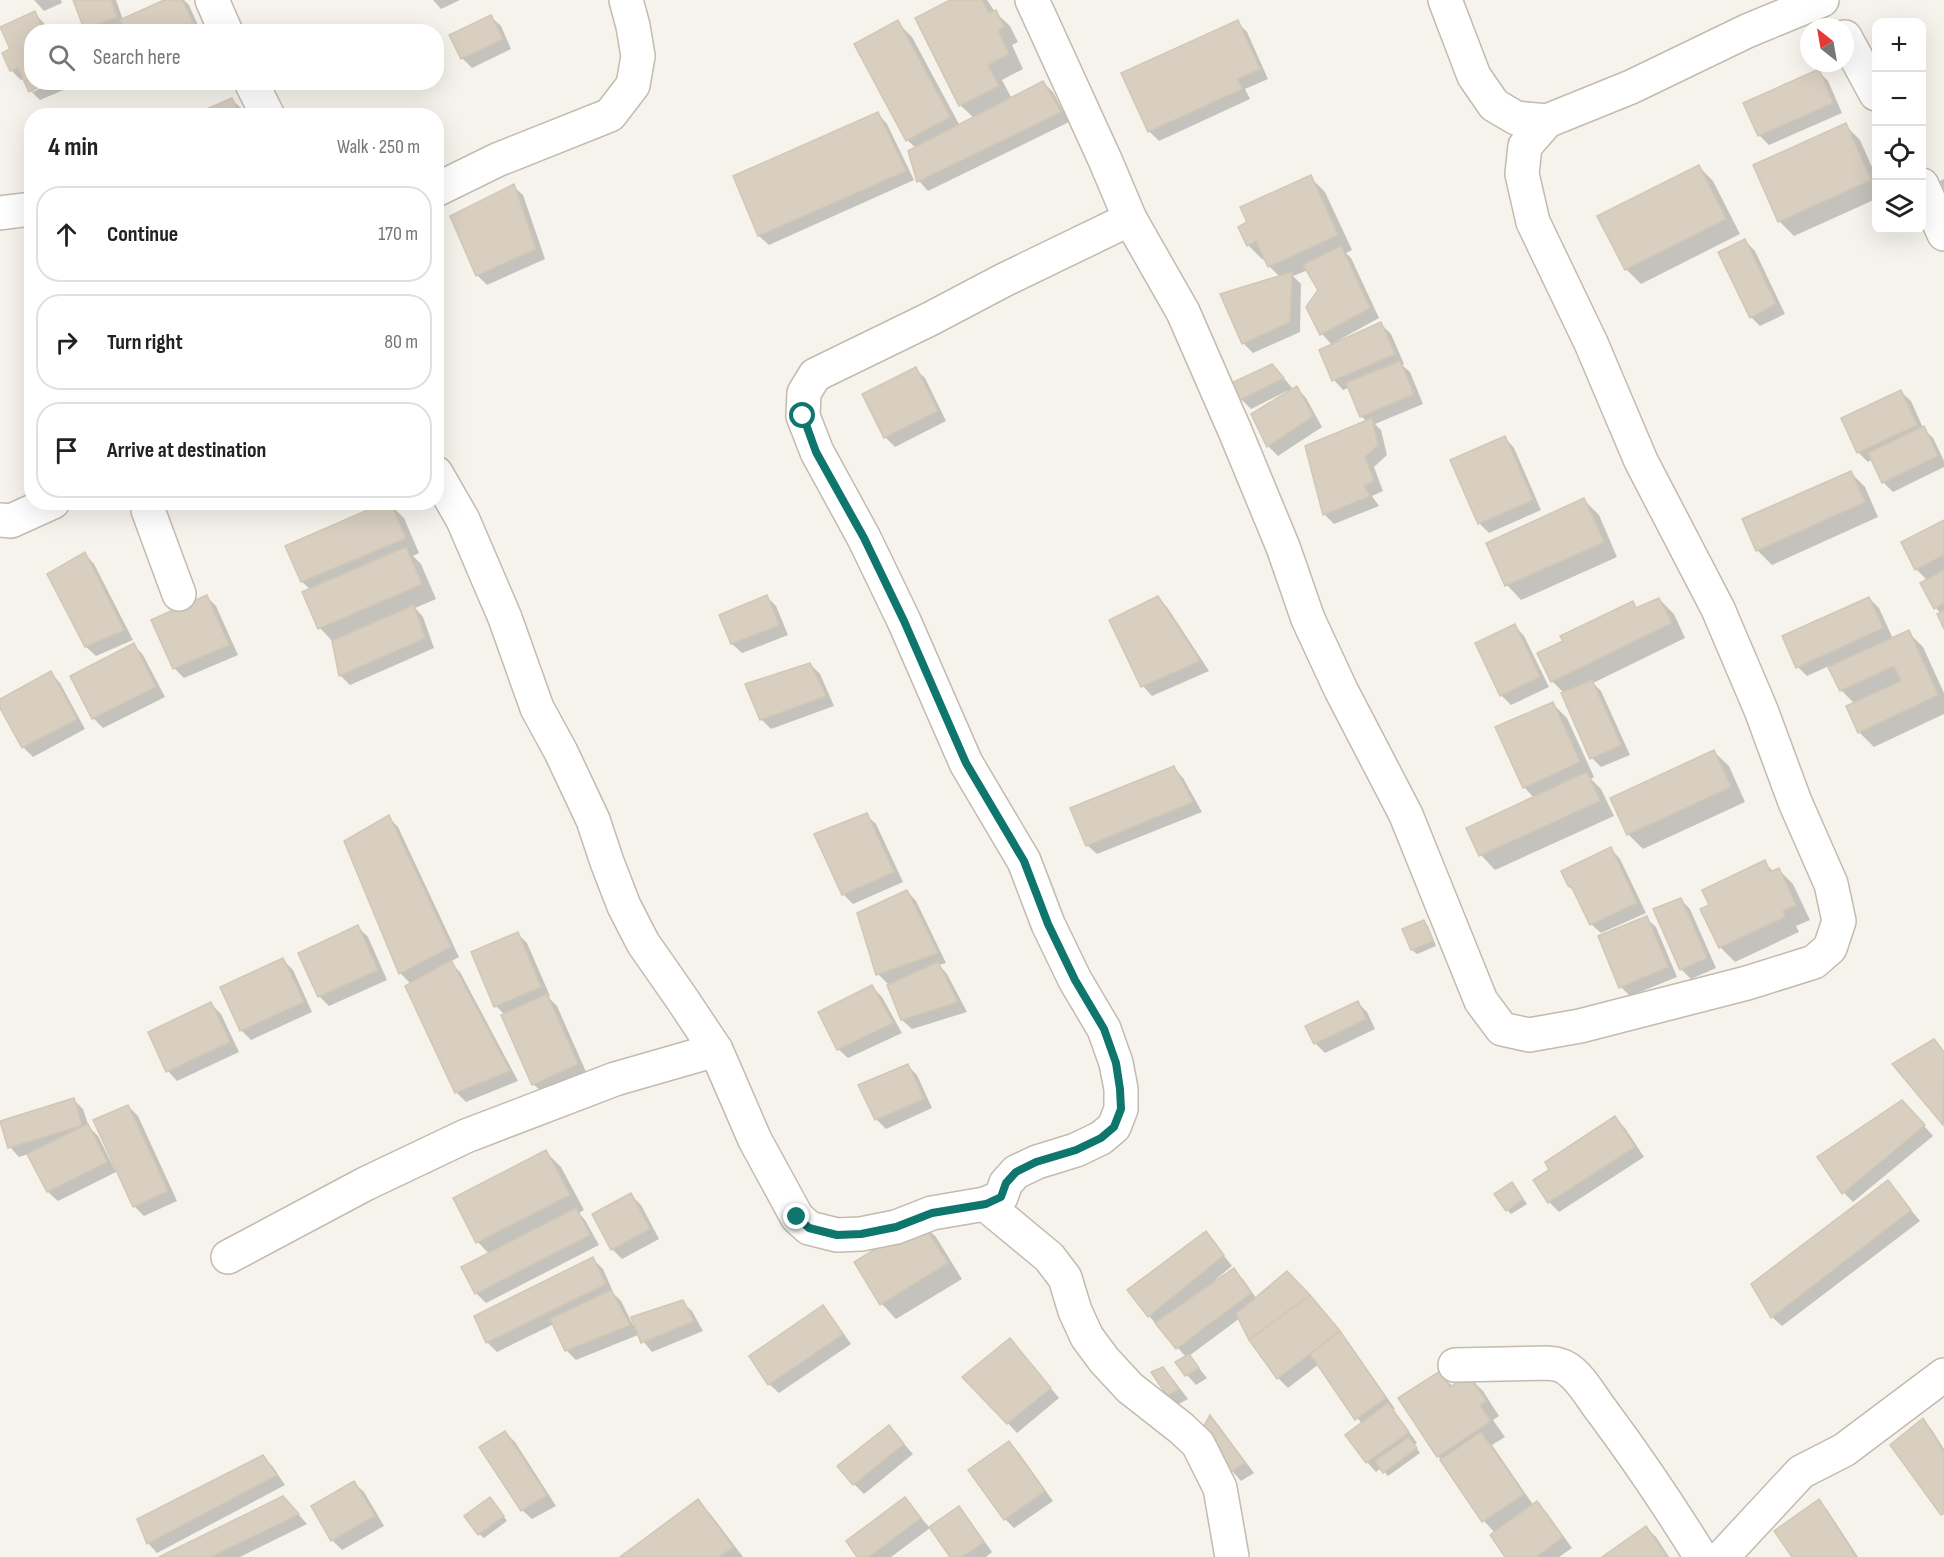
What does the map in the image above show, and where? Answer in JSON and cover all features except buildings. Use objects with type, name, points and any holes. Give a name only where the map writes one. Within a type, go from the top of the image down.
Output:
[{"type":"street","points":[[212,0],[222,24]]},
{"type":"street","points":[[444,186],[497,160],[610,115],[633,85],[638,56],[626,0]]},
{"type":"street","points":[[1032,0],[1130,219],[1183,312],[1274,526],[1308,619],[1341,690],[1406,815],[1481,1001],[1502,1029],[1528,1035],[1580,1026],[1748,983],[1814,962],[1830,948],[1839,921],[1831,884],[1795,802],[1761,710],[1718,609],[1641,460],[1591,343],[1533,222],[1522,174],[1525,146],[1547,121],[1631,87],[1748,31],[1822,0]]},
{"type":"street","points":[[1445,0],[1474,76],[1494,105],[1516,118],[1547,121]]},
{"type":"street","points":[[1829,0],[1836,18]]},
{"type":"street","points":[[1854,54],[1872,87]]},
{"type":"street","points":[[255,90],[264,108]]},
{"type":"street","points":[[1926,194],[1944,234]]},
{"type":"street","points":[[0,213],[24,210]]},
{"type":"street","points":[[444,486],[463,520],[501,608],[537,708],[593,820],[624,906],[643,943],[716,1050],[755,1140],[797,1217],[809,1228],[837,1235],[861,1234],[896,1227],[932,1213],[986,1204],[1001,1197],[1006,1183],[1016,1172],[1036,1162],[1076,1150],[1101,1138],[1114,1127],[1121,1109],[1116,1063],[1104,1029],[1075,980],[1048,924],[1024,861],[966,763],[904,621],[864,538],[816,452],[803,416],[804,393],[815,375],[930,319],[1004,279],[1130,219]]},
{"type":"street","points":[[4,526],[37,510]]},
{"type":"street","points":[[148,510],[179,594]]},
{"type":"street","points":[[228,1257],[365,1184],[466,1136],[615,1079],[716,1050]]},
{"type":"street","points":[[986,1204],[1049,1257],[1065,1278],[1075,1311],[1087,1337],[1104,1360],[1130,1388],[1198,1444],[1220,1488],[1232,1557]]},
{"type":"street","points":[[1455,1365],[1548,1363],[1567,1368],[1613,1426],[1701,1557]]},
{"type":"street","points":[[1722,1557],[1801,1472],[1844,1450],[1944,1375]]},
{"type":"route","points":[[797,1217],[809,1228],[837,1235],[861,1234],[896,1227],[932,1213],[986,1204],[1001,1197],[1006,1183],[1016,1172],[1036,1162],[1076,1150],[1101,1138],[1114,1127],[1121,1109],[1116,1063],[1104,1029],[1075,980],[1048,924],[1024,861],[966,763],[904,621],[864,538],[816,452],[803,416]]}]
